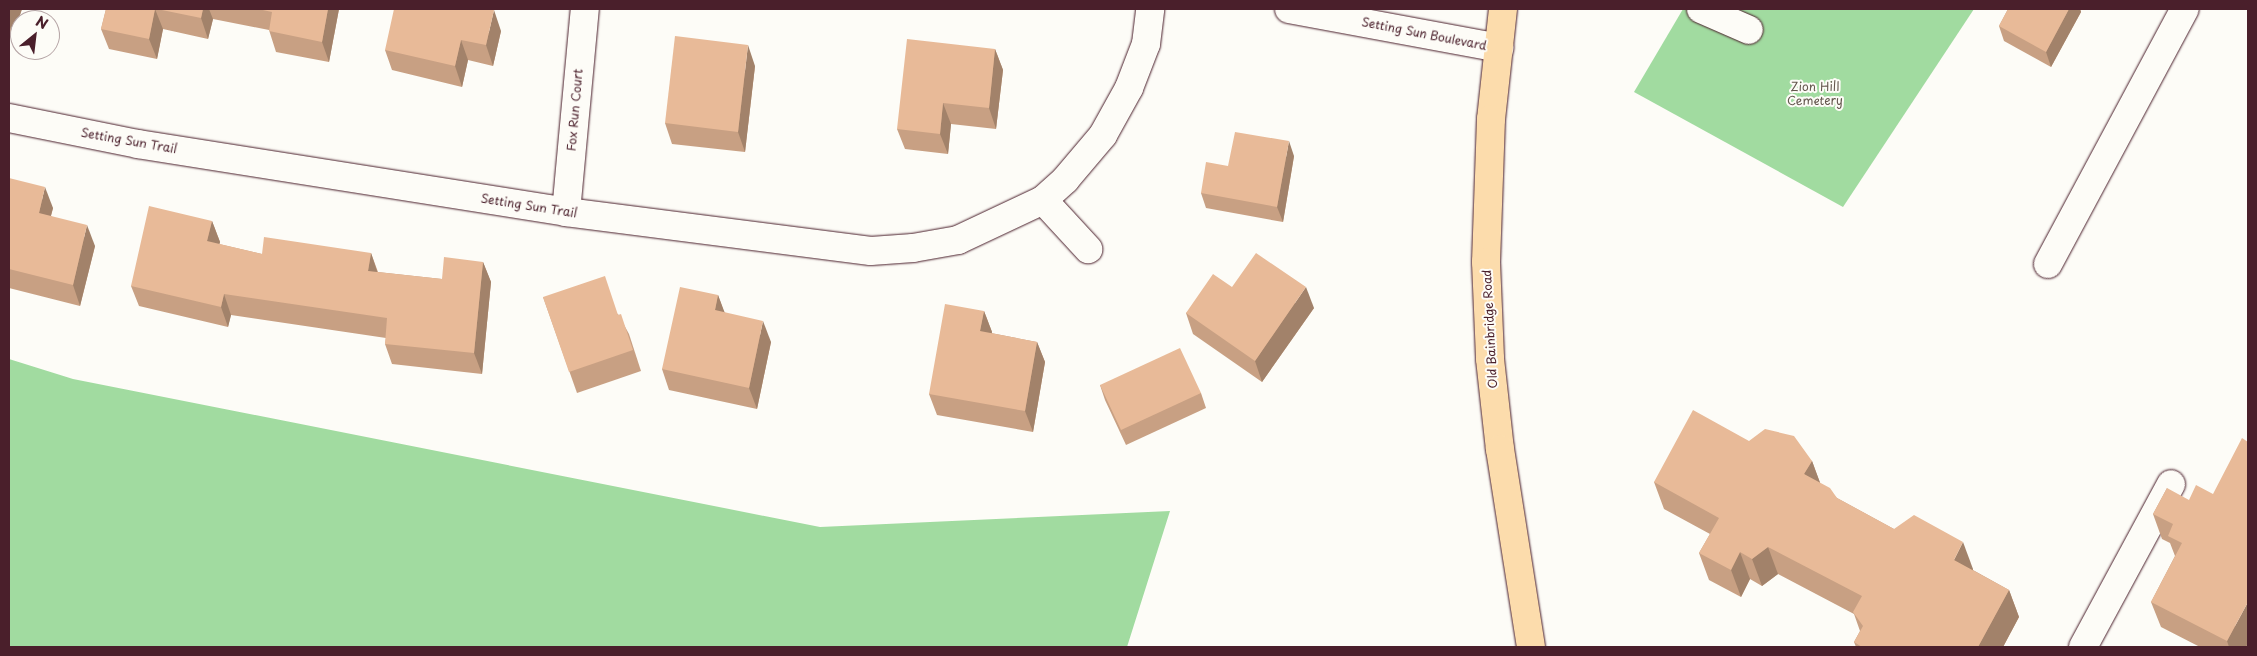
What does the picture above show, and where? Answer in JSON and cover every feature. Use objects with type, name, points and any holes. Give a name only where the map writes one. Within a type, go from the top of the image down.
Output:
[{"type":"main road","name":"Old Bainbridge Road","points":[[1503,9],[1491,119],[1486,253],[1490,359],[1500,449],[1531,647]]},
{"type":"street","name":"Fox Run Court","points":[[566,212],[585,9]]},
{"type":"street","name":"Setting Sun Trail","points":[[9,118],[138,144],[566,212],[871,251],[913,248],[958,240],[1043,200],[1064,180],[1103,135],[1129,88],[1146,44],[1150,9]]},
{"type":"street","name":"Setting Sun Boulevard","points":[[1290,9],[1499,48]]},
{"type":"street","points":[[1701,9],[1749,30]]},
{"type":"street","points":[[2048,264],[2186,9]]},
{"type":"street","points":[[1043,200],[1088,249]]},
{"type":"street","points":[[2083,647],[2171,484]]},
{"type":"green space","name":"Zion Hill Cemetery","points":[[1683,9],[1974,9],[1843,207],[1634,92]]},
{"type":"green space","points":[[9,359],[73,379],[820,527],[1170,511],[1127,647],[9,647]]},
{"type":"building","points":[[106,9],[155,9],[149,39],[101,29]]},
{"type":"building","points":[[157,9],[203,9],[201,18]]},
{"type":"building","points":[[258,9],[328,9],[322,42],[269,31],[272,12]]},
{"type":"building","points":[[394,9],[494,10],[486,45],[461,40],[455,66],[385,50]]},
{"type":"building","points":[[2008,9],[2069,9],[2046,52],[1999,26]]},
{"type":"building","points":[[675,36],[748,45],[738,132],[665,123]]},
{"type":"building","points":[[907,39],[995,49],[989,108],[943,103],[940,134],[897,129]]},
{"type":"building","points":[[1235,132],[1289,141],[1277,207],[1201,193],[1206,162],[1228,166]]},
{"type":"building","points":[[9,178],[45,187],[39,213],[87,225],[73,285],[9,269]]},
{"type":"building","points":[[149,206],[212,221],[207,241],[262,254],[264,237],[371,253],[368,271],[442,279],[444,257],[483,262],[474,353],[385,344],[387,318],[224,294],[221,307],[131,286]]},
{"type":"building","points":[[1256,253],[1306,287],[1255,361],[1186,313],[1213,274],[1232,287]]},
{"type":"building","points":[[605,276],[618,315],[621,314],[633,350],[569,372],[543,297]]},
{"type":"building","points":[[680,287],[718,295],[715,310],[763,321],[749,388],[662,369]]},
{"type":"building","points":[[945,304],[984,311],[980,331],[1037,342],[1025,411],[929,394]]},
{"type":"building","points":[[1180,348],[1201,393],[1121,430],[1100,385]]},
{"type":"building","points":[[1693,410],[1749,441],[1765,429],[1794,436],[1812,461],[1804,474],[1830,488],[1837,498],[1894,529],[1914,515],[1963,542],[1954,560],[2009,590],[1978,647],[1862,647],[1854,642],[1863,626],[1853,612],[1862,596],[1768,547],[1752,559],[1740,552],[1731,570],[1699,553],[1719,518],[1654,482]]},
{"type":"building","points":[[2242,438],[2248,442],[2248,602],[2227,641],[2151,602],[2182,543],[2168,536],[2173,524],[2153,514],[2167,488],[2189,500],[2196,485],[2213,494]]}]
